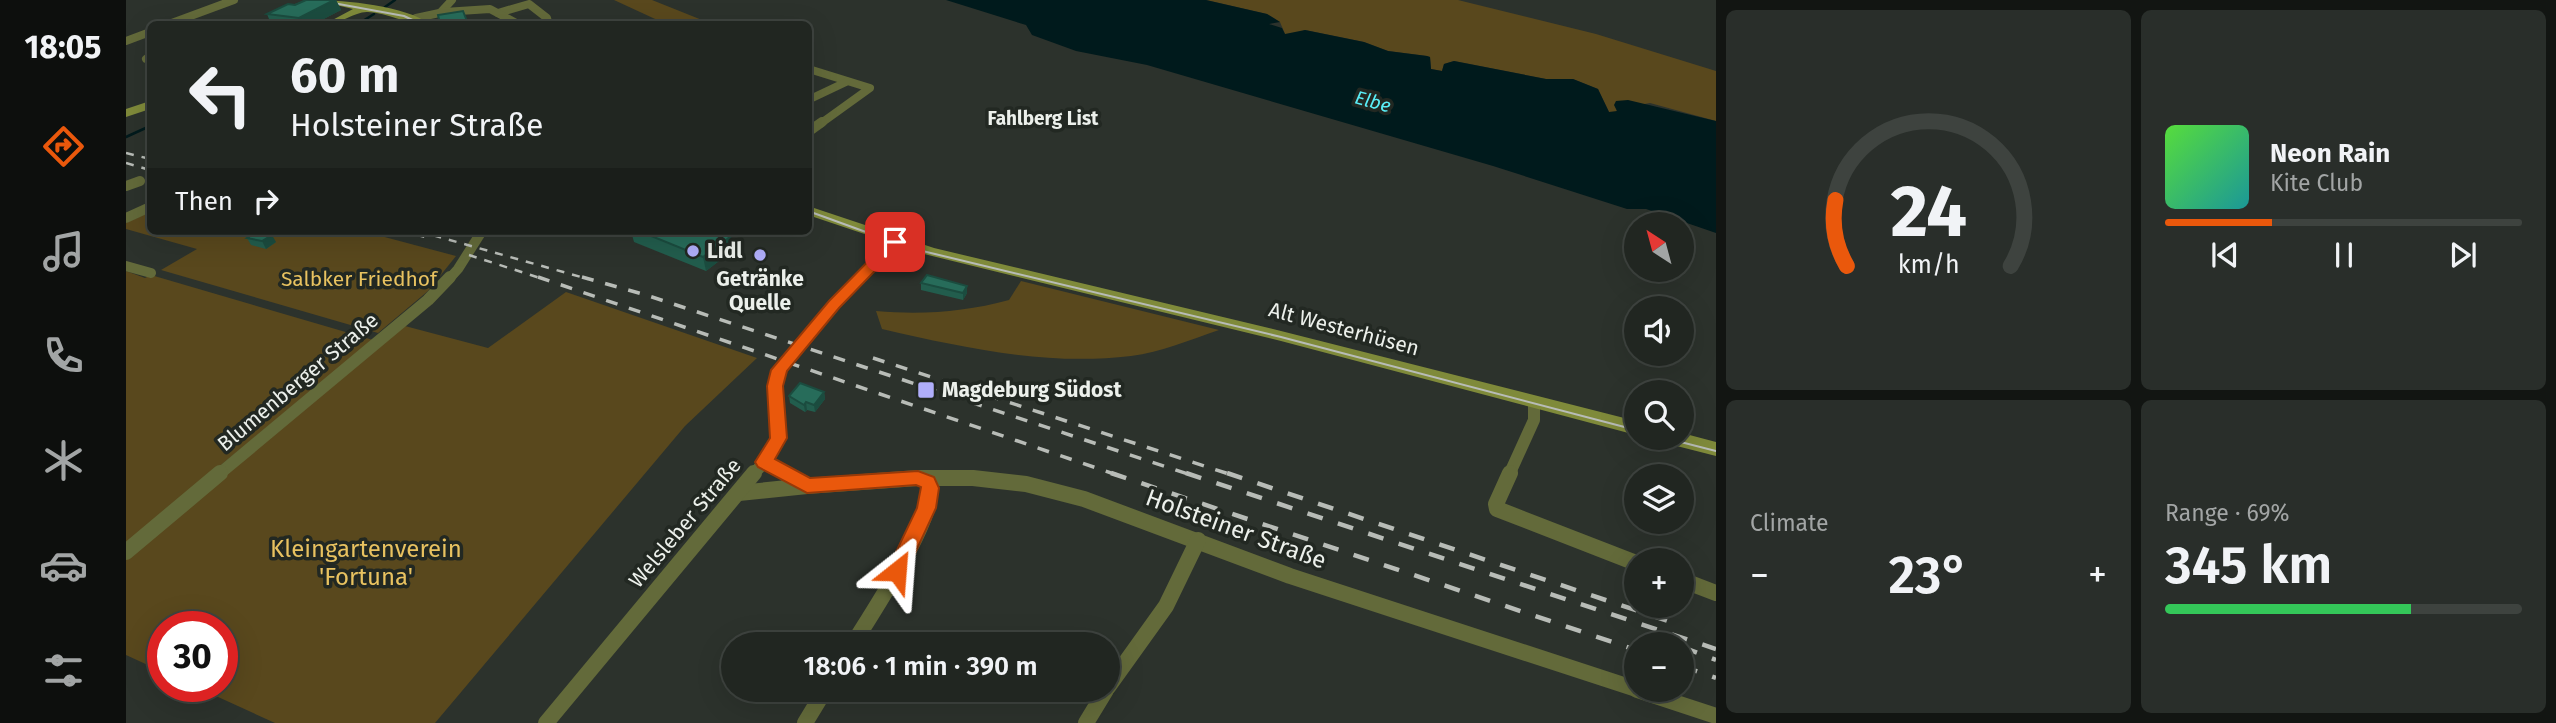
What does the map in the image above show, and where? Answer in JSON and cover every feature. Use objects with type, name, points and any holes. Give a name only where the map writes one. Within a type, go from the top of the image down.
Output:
[{"type":"main road","points":[[320,0],[416,21]]},
{"type":"main road","points":[[336,21],[363,8]]},
{"type":"main road","points":[[126,113],[147,106]]},
{"type":"main road","name":"Alt Westerhüsen","points":[[812,211],[895,242],[1294,339],[1624,425]]},
{"type":"main road","points":[[1694,444],[1716,449]]},
{"type":"street","points":[[177,21],[234,0]]},
{"type":"street","points":[[440,13],[451,0]]},
{"type":"street","points":[[478,0],[512,21]]},
{"type":"street","points":[[422,21],[440,13],[494,11],[529,4],[548,21]]},
{"type":"street","points":[[126,41],[147,33]]},
{"type":"street","points":[[812,70],[867,86],[869,90],[812,129]]},
{"type":"street","points":[[812,98],[846,82]]},
{"type":"street","points":[[126,186],[140,181]]},
{"type":"street","points":[[126,218],[147,208]]},
{"type":"street","name":"Blumenberger Straße","points":[[126,552],[423,305],[458,269],[479,235]]},
{"type":"street","name":"Welsleber Straße","points":[[546,723],[764,462],[778,438],[775,386],[779,370],[834,304],[895,242]]},
{"type":"street","points":[[126,265],[151,273]]},
{"type":"street","points":[[1534,402],[1534,421],[1496,504],[1497,509],[1624,558]]},
{"type":"street","points":[[764,462],[807,485]]},
{"type":"street","points":[[860,632],[905,557],[922,521],[930,488],[928,482],[918,478]]},
{"type":"street","name":"Holsteiner Straße","points":[[738,493],[807,485],[918,478],[973,478],[1026,484],[1084,499],[1366,602],[1624,685]]},
{"type":"street","points":[[1120,669],[1173,594],[1198,540]]},
{"type":"street","points":[[1694,585],[1716,593]]},
{"type":"street","points":[[805,723],[818,702]]},
{"type":"street","points":[[1086,723],[1099,702]]},
{"type":"street","name":"Holsteiner Straße","points":[[1675,702],[1716,716]]},
{"type":"green space","points":[[614,0],[652,0],[704,21],[660,21]]},
{"type":"green space","points":[[1206,0],[1458,0],[1596,34],[1716,71],[1716,121],[1650,103],[1617,109],[1616,113],[1609,112],[1598,89],[1573,79],[1546,79],[1454,61],[1444,64],[1442,71],[1431,69],[1430,57],[1427,56],[1388,51],[1364,42],[1305,30],[1293,35],[1285,34],[1280,22],[1267,14]]},
{"type":"green space","name":"Salbker Friedhof","points":[[147,213],[147,235],[126,229],[126,223]]},
{"type":"green space","name":"Salbker Friedhof","points":[[147,235],[377,235],[456,256],[428,291],[378,333],[161,270],[197,249]]},
{"type":"green space","points":[[126,271],[145,278],[151,275],[373,340],[126,543]]},
{"type":"green space","points":[[1021,281],[1219,330],[1142,354],[1068,359],[975,349],[882,329],[876,311],[943,312],[993,304],[1009,300]]},
{"type":"green space","name":"Kleingartenverein 'Fortuna'","points":[[566,292],[757,358],[685,426],[435,723],[275,723],[229,702],[238,702],[238,611],[147,611],[147,665],[126,655],[126,558],[405,326],[488,348]]},
{"type":"water","name":"Elbe","points":[[946,0],[1206,0],[1267,14],[1280,22],[1269,24],[1282,28],[1285,34],[1305,30],[1364,42],[1388,51],[1427,56],[1430,57],[1431,69],[1442,71],[1444,64],[1454,61],[1546,79],[1573,79],[1598,89],[1609,112],[1617,111],[1614,105],[1616,101],[1628,100],[1716,121],[1716,233],[1694,225],[1694,212],[1627,209],[1493,166],[1147,65],[1076,51],[1032,35],[1026,25]]},
{"type":"building","points":[[306,0],[334,0],[299,18],[267,14],[288,4],[295,5]]},
{"type":"building","points":[[463,11],[467,21],[439,21],[438,15]]},
{"type":"building","points":[[252,235],[272,235],[262,241],[247,238]]},
{"type":"building","points":[[649,235],[730,237],[703,257]]},
{"type":"building","points":[[927,275],[967,286],[963,293],[921,283]]},
{"type":"building","points":[[800,383],[824,392],[814,405],[806,402],[804,405],[789,396]]},
{"type":"waterway","points":[[385,7],[395,0]]},
{"type":"waterway","points":[[363,21],[374,14]]},
{"type":"waterway","points":[[126,137],[147,127]]},
{"type":"tram line","points":[[317,0],[404,16],[415,21]]},
{"type":"tram line","points":[[812,212],[910,248],[1281,337],[1624,427]]},
{"type":"tram line","points":[[1694,445],[1716,451]]},
{"type":"railway","points":[[126,153],[147,158]]},
{"type":"railway","points":[[126,163],[147,169]]},
{"type":"railway","points":[[417,235],[425,237]]},
{"type":"railway","points":[[432,235],[588,279]]},
{"type":"railway","points":[[469,255],[543,279]]},
{"type":"railway","points":[[538,277],[1117,475]]},
{"type":"railway","points":[[582,277],[646,295],[1191,475]]},
{"type":"railway","points":[[873,358],[1232,475]]},
{"type":"railway","points":[[1111,473],[1624,646]]},
{"type":"railway","points":[[1186,473],[1716,649]]},
{"type":"railway","points":[[1227,473],[1677,624]]},
{"type":"railway","points":[[1694,652],[1716,660]]},
{"type":"railway","points":[[1694,670],[1716,678]]},
{"type":"place","name":"Lidl","points":[[693,251]]},
{"type":"place","name":"Getränke Quelle","points":[[760,255]]},
{"type":"place","name":"Magdeburg Südost","points":[[926,390]]},
{"type":"district","name":"Fahlberg List","points":[[1043,118]]},
{"type":"route","points":[[895,242],[834,304],[779,370],[775,386],[778,438],[764,462],[807,485],[918,478],[928,482],[930,494],[927,508],[897,571]]}]
